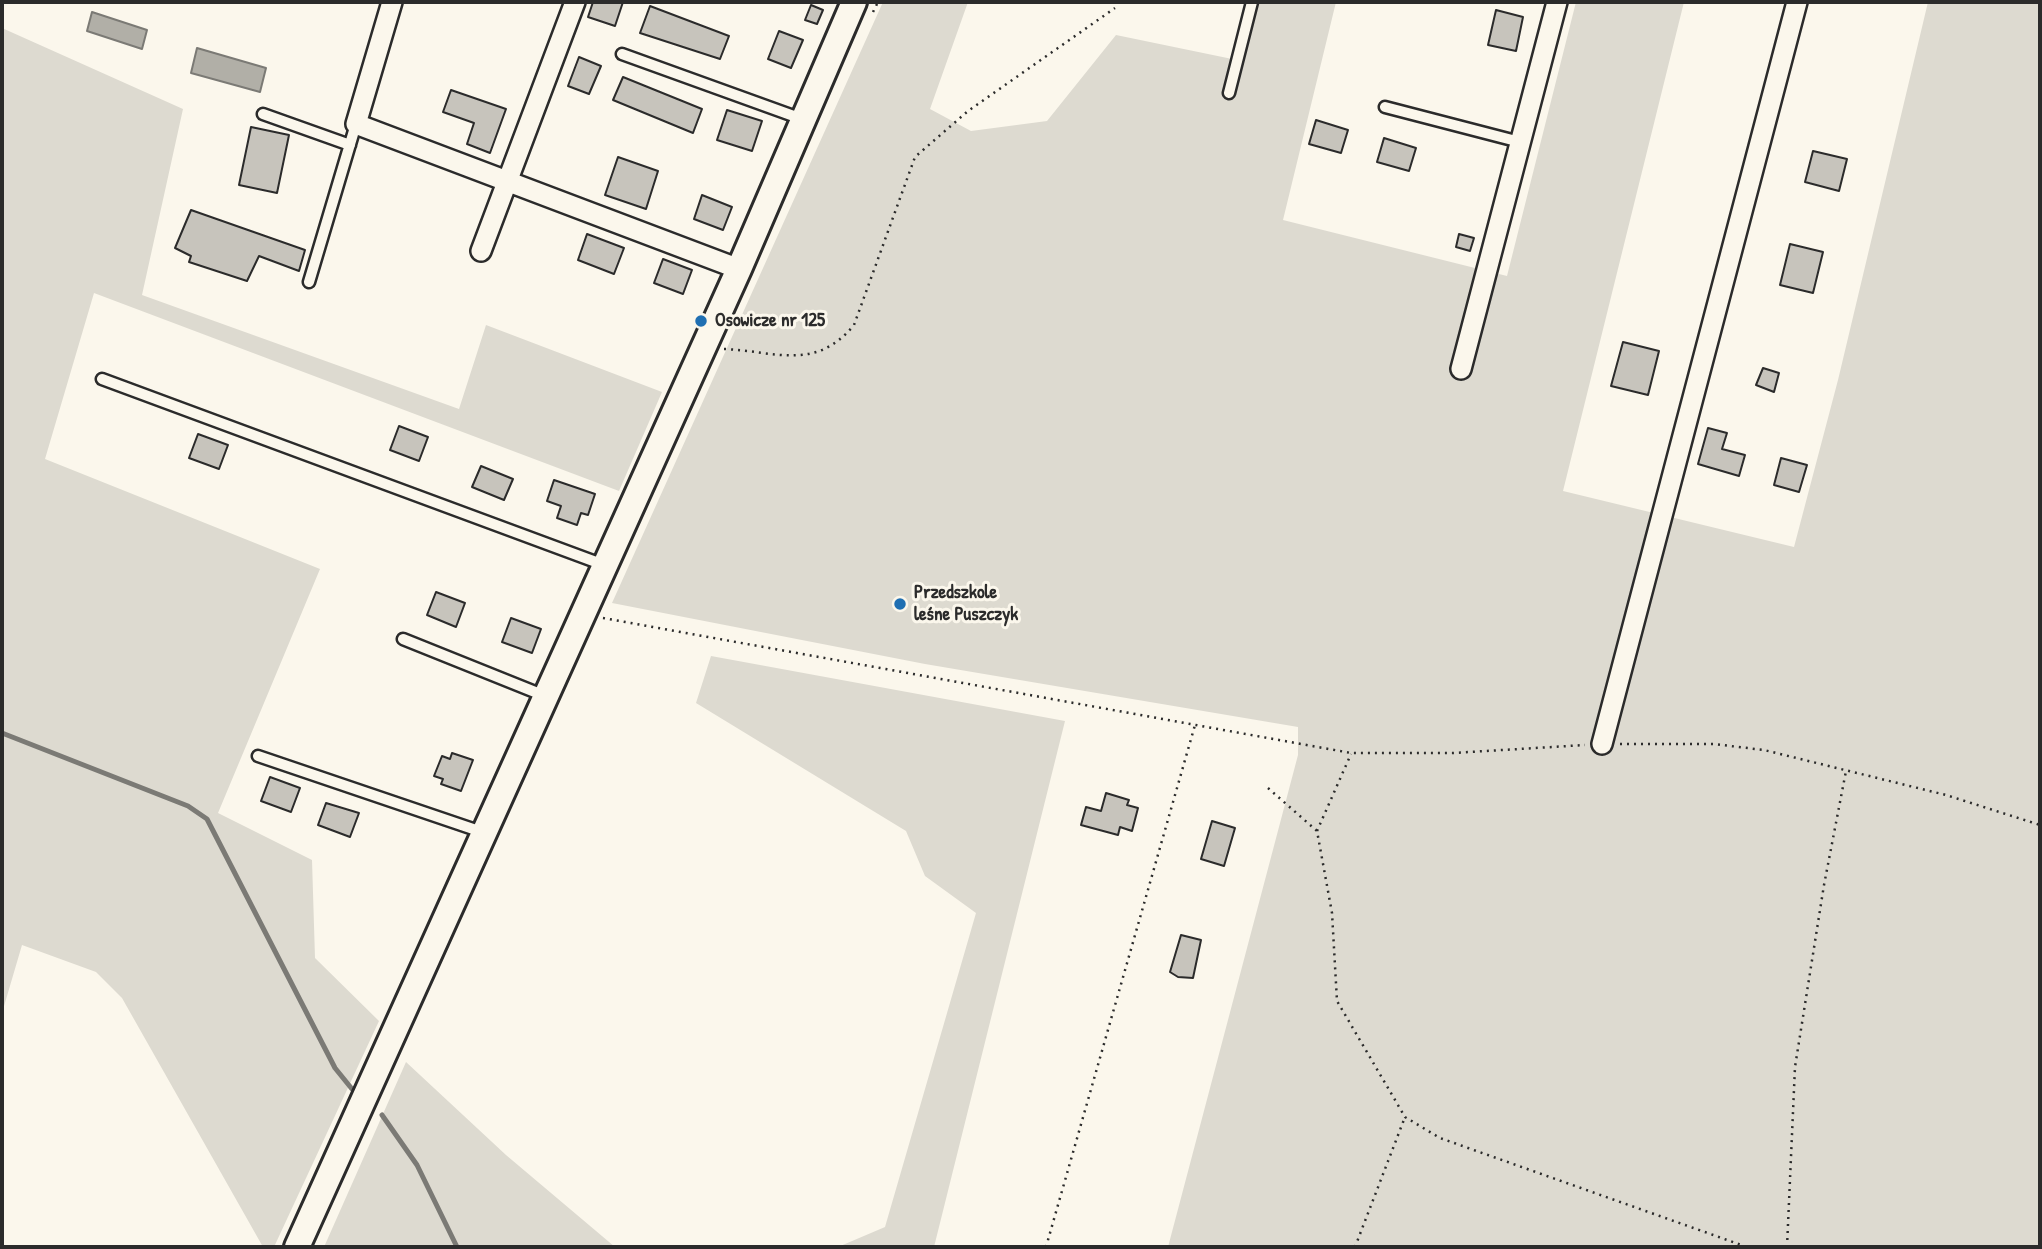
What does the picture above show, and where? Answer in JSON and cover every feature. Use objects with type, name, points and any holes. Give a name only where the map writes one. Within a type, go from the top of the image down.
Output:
[{"type":"street","points":[[392,2],[356,124],[738,270]]},
{"type":"street","points":[[481,251],[575,2]]},
{"type":"street","points":[[297,1247],[738,270],[854,2]]},
{"type":"street","points":[[1461,369],[1557,2]]},
{"type":"street","points":[[1602,744],[1797,2]]},
{"type":"lane","points":[[1229,93],[1252,2]]},
{"type":"lane","points":[[622,54],[802,119]]},
{"type":"lane","points":[[1385,107],[1520,142]]},
{"type":"lane","points":[[263,114],[350,145]]},
{"type":"lane","points":[[309,282],[356,124]]},
{"type":"lane","points":[[102,379],[604,565]]},
{"type":"lane","points":[[403,639],[545,696]]},
{"type":"lane","points":[[258,755],[484,833]]},
{"type":"path","points":[[703,348],[800,357],[834,346],[854,325],[915,157],[968,111],[1115,8]]},
{"type":"path","points":[[582,614],[1351,753],[1453,753],[1602,744],[1739,746],[1946,795],[2040,825]]},
{"type":"path","points":[[1046,1247],[1195,725]]},
{"type":"path","points":[[1351,753],[1317,831],[1332,913],[1337,1001],[1405,1117],[1440,1138],[1747,1247]]},
{"type":"path","points":[[1787,1247],[1795,1067],[1824,885],[1846,771]]},
{"type":"path","points":[[1268,788],[1317,831]]},
{"type":"path","points":[[1355,1247],[1405,1117]]},
{"type":"shaded area","points":[[883,2],[968,2],[930,109],[971,131],[1047,121],[1116,35],[1237,60],[1252,2],[1336,2],[1283,220],[1507,276],[1576,2],[1684,2],[1563,491],[1794,547],[1838,380],[1928,2],[2040,2],[2040,1247],[1168,1247],[1298,755],[1298,727],[925,664],[612,603]]},
{"type":"shaded area","points":[[92,12],[147,30],[142,49],[87,31]]},
{"type":"shaded area","points":[[2,28],[183,109],[142,295],[459,409],[486,325],[662,392],[619,491],[94,293],[45,459],[320,569],[218,813],[312,860],[315,958],[379,1021],[274,1247],[263,1247],[122,998],[96,972],[22,945],[2,1013]]},
{"type":"shaded area","points":[[197,48],[266,68],[260,92],[191,73]]},
{"type":"shaded area","points":[[711,656],[1065,721],[934,1247],[838,1247],[885,1227],[976,913],[925,876],[906,831],[696,703]]},
{"type":"shaded area","points":[[406,1062],[506,1155],[615,1247],[324,1247]]},
{"type":"building","points":[[593,2],[623,2],[615,26],[588,17]]},
{"type":"building","points":[[811,5],[823,10],[817,24],[805,20]]},
{"type":"building","points":[[650,6],[729,36],[720,59],[640,33]]},
{"type":"building","points":[[1496,10],[1523,17],[1516,51],[1488,45]]},
{"type":"building","points":[[779,31],[803,40],[791,68],[768,59]]},
{"type":"building","points":[[579,57],[601,66],[589,94],[568,86]]},
{"type":"building","points":[[623,77],[702,109],[693,133],[613,100]]},
{"type":"building","points":[[451,90],[506,109],[490,153],[467,144],[474,123],[443,112]]},
{"type":"building","points":[[727,110],[762,121],[752,151],[717,140]]},
{"type":"building","points":[[1316,120],[1348,130],[1341,153],[1309,144]]},
{"type":"building","points":[[251,127],[289,135],[277,193],[239,185]]},
{"type":"building","points":[[1384,138],[1416,148],[1409,171],[1377,162]]},
{"type":"building","points":[[1813,151],[1847,159],[1839,191],[1805,182]]},
{"type":"building","points":[[618,157],[658,171],[646,209],[605,195]]},
{"type":"building","points":[[702,195],[732,207],[723,230],[694,219]]},
{"type":"building","points":[[191,210],[305,250],[299,271],[259,256],[247,281],[189,262],[191,256],[175,248]]},
{"type":"building","points":[[587,234],[624,248],[614,274],[578,260]]},
{"type":"building","points":[[1459,234],[1474,238],[1470,251],[1456,247]]},
{"type":"building","points":[[1790,244],[1823,252],[1813,293],[1780,285]]},
{"type":"building","points":[[663,259],[692,270],[683,294],[654,283]]},
{"type":"building","points":[[1623,342],[1659,351],[1648,395],[1611,386]]},
{"type":"building","points":[[1763,368],[1779,373],[1774,392],[1756,385]]},
{"type":"building","points":[[399,426],[428,437],[419,461],[390,450]]},
{"type":"building","points":[[1708,428],[1727,433],[1722,449],[1745,455],[1739,476],[1698,464]]},
{"type":"building","points":[[198,434],[228,445],[219,469],[189,458]]},
{"type":"building","points":[[1781,458],[1807,465],[1799,492],[1774,485]]},
{"type":"building","points":[[481,466],[513,479],[504,500],[472,487]]},
{"type":"building","points":[[554,480],[595,494],[588,515],[581,513],[577,525],[557,518],[561,506],[547,501]]},
{"type":"building","points":[[436,592],[465,603],[456,627],[427,615]]},
{"type":"building","points":[[511,618],[541,629],[532,653],[502,642]]},
{"type":"building","points":[[452,753],[473,760],[461,791],[441,784],[443,779],[434,776],[442,756],[450,759]]},
{"type":"building","points":[[270,777],[300,788],[291,812],[261,801]]},
{"type":"building","points":[[1106,793],[1129,800],[1127,805],[1138,808],[1132,831],[1120,827],[1118,835],[1081,825],[1086,807],[1101,811]]},
{"type":"building","points":[[326,803],[359,813],[350,837],[318,825]]},
{"type":"building","points":[[1212,821],[1235,828],[1224,866],[1201,859]]},
{"type":"building","points":[[1181,935],[1201,940],[1193,978],[1178,977],[1170,972]]},
{"type":"waterway","points":[[2,733],[188,806],[207,819],[335,1068],[352,1089]]},
{"type":"waterway","points":[[382,1115],[417,1165],[457,1247]]},
{"type":"place","name":"Osowicze nr 125","points":[[701,321]]},
{"type":"place","name":"Przedszkole leśne Puszczyk","points":[[900,604]]}]
